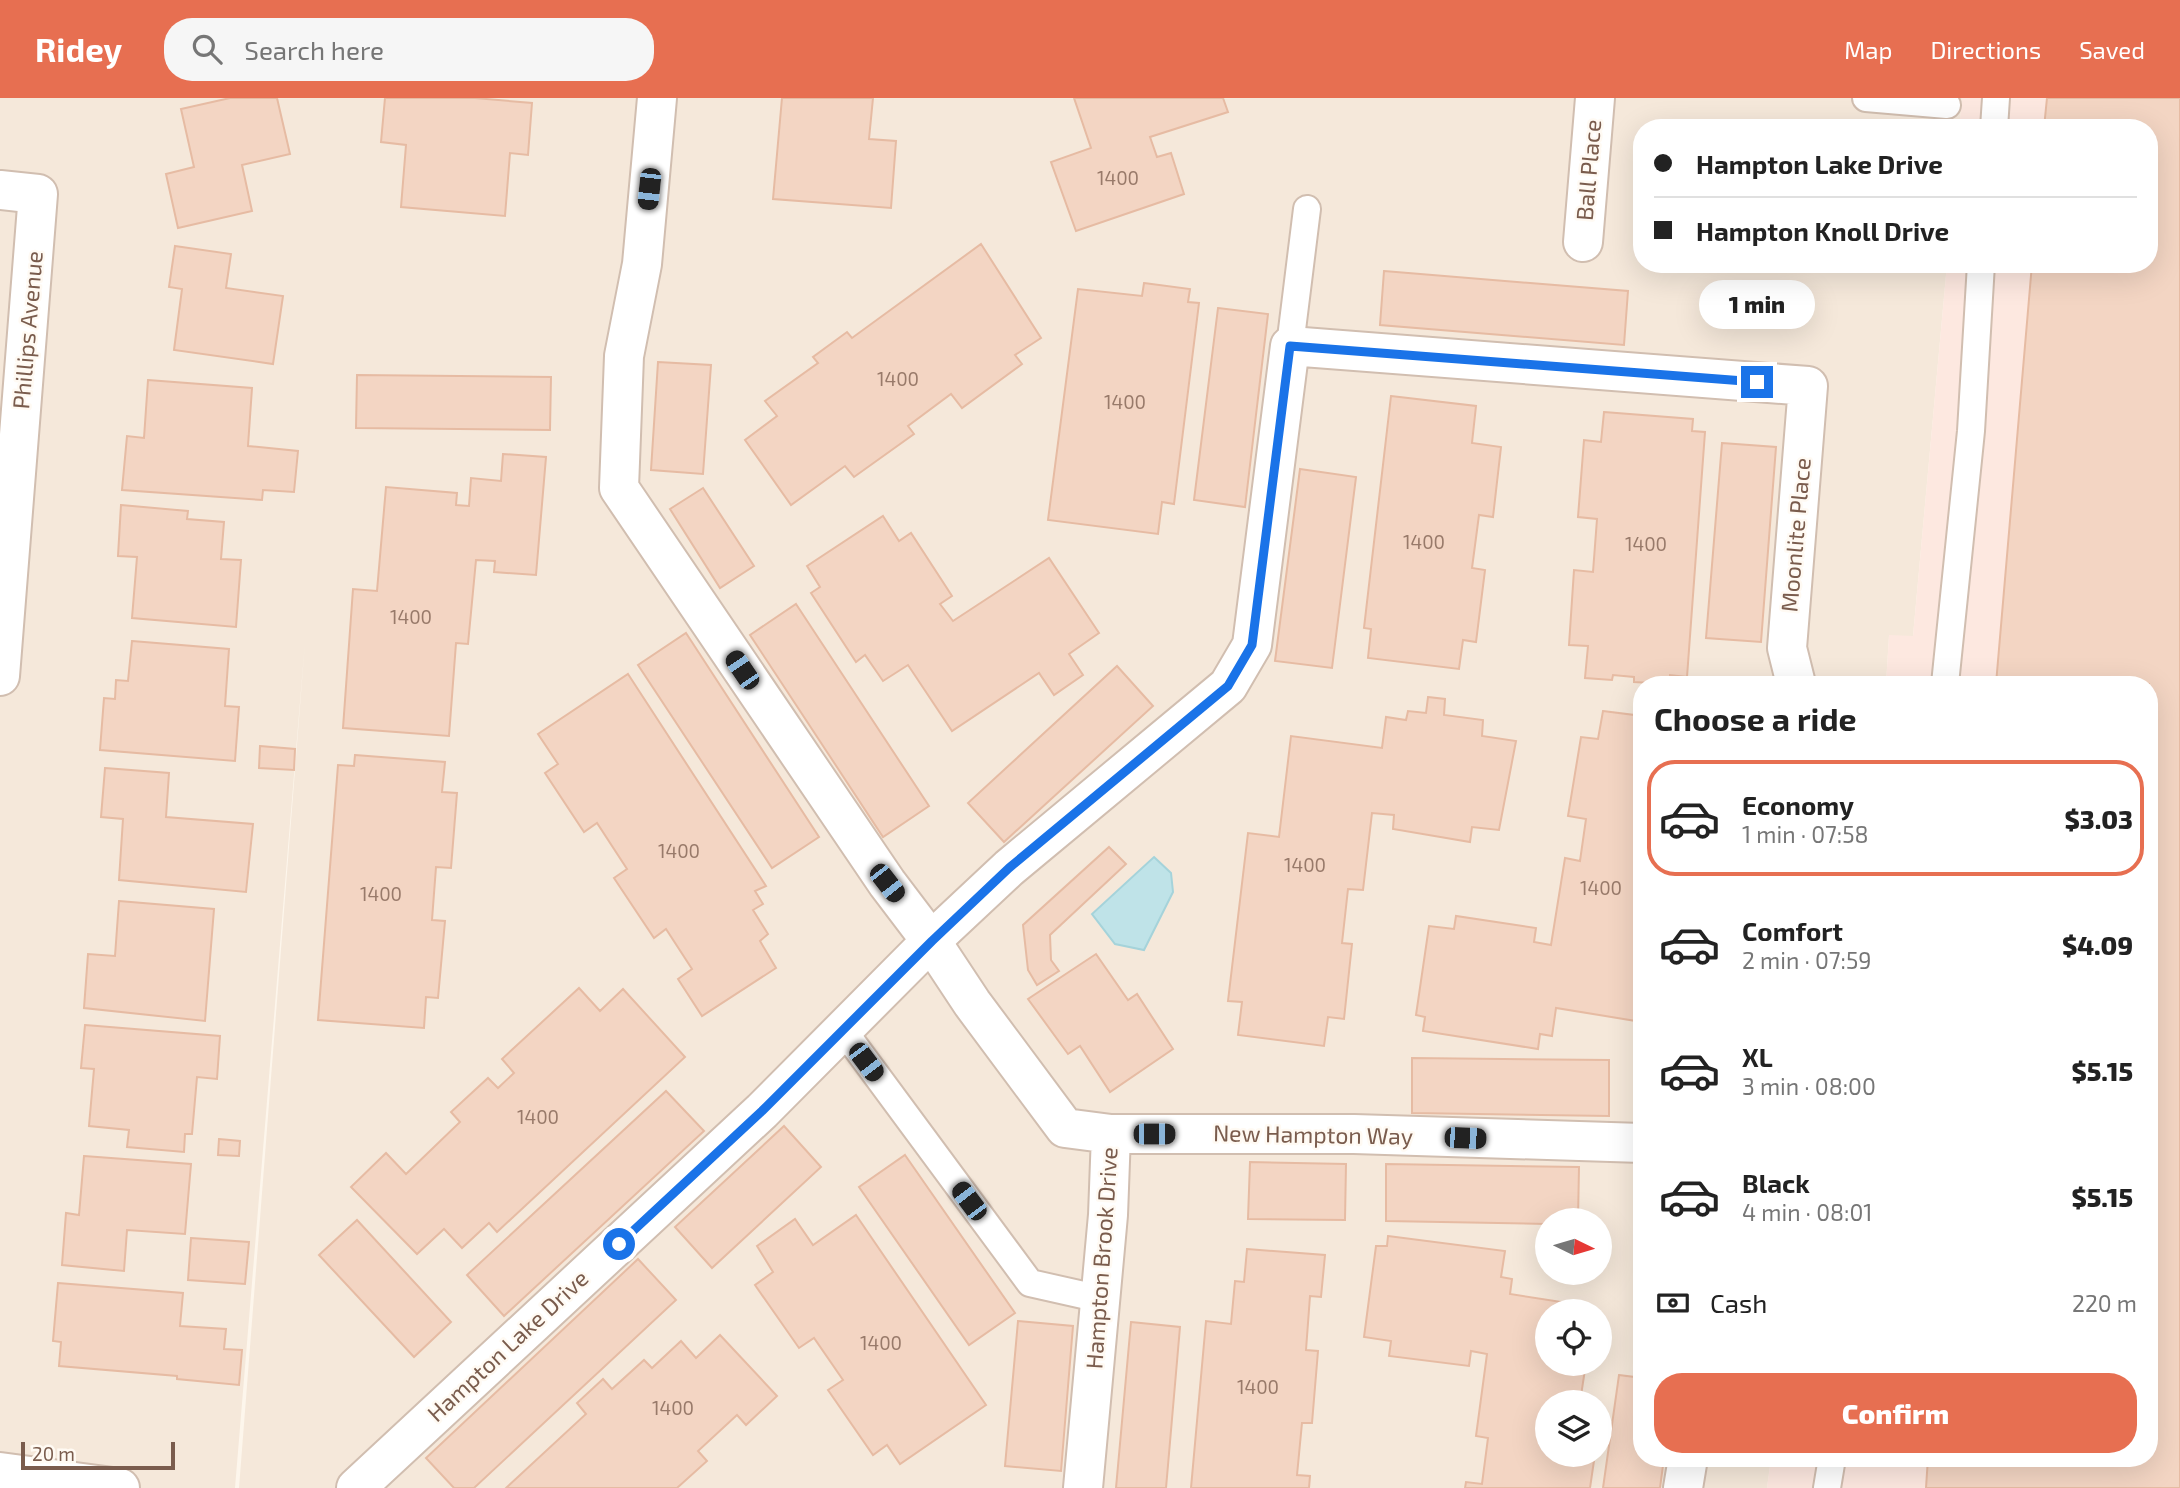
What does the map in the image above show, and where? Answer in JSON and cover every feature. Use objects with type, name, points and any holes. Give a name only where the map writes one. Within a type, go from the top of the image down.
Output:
[{"type":"street","name":"Hampton Brook Drive","points":[[657,98],[642,264],[624,356],[619,488],[887,883],[932,941],[972,1003],[1065,1128],[1111,1134],[1108,1215],[1083,1488]]},
{"type":"street","name":"Ball Place","points":[[1583,242],[1595,98]]},
{"type":"street","name":"Phillips Avenue","points":[[0,190],[38,194],[0,676]]},
{"type":"street","name":"Moonlite Place","points":[[1290,346],[1808,386],[1787,648],[1794,676]]},
{"type":"street","name":"Hampton Lake Drive","points":[[356,1488],[751,1121],[1009,868],[1228,686],[1252,645],[1290,346]]},
{"type":"street","name":"New Hampton Way","points":[[1111,1134],[1354,1134],[1633,1143]]},
{"type":"street","points":[[1683,1488],[1686,1467]]},
{"type":"street","points":[[0,1472],[120,1488]]},
{"type":"lane","points":[[1866,98],[1947,106]]},
{"type":"lane","points":[[1995,119],[1996,98]]},
{"type":"lane","points":[[1290,346],[1307,209]]},
{"type":"lane","points":[[1946,676],[1971,431],[1980,273]]},
{"type":"lane","points":[[843,1030],[1030,1283],[1101,1299]]},
{"type":"lane","points":[[1827,1488],[1830,1467]]},
{"type":"shaded area","points":[[0,98],[1962,98],[1960,119],[1633,119],[1633,273],[1946,273],[1913,636],[1889,636],[1886,676],[1633,676],[1633,1467],[1770,1467],[1767,1488],[239,1488],[305,642],[235,1488],[0,1488]]},
{"type":"shaded area","points":[[1962,98],[2180,98],[2180,1488],[1767,1488],[1770,1467],[2158,1467],[2158,676],[1886,676],[1889,635],[1913,636],[1946,273],[2158,273],[2158,119],[1960,119]]},
{"type":"water","points":[[1154,857],[1171,873],[1173,892],[1144,950],[1115,944],[1092,914]]},
{"type":"building","points":[[230,98],[277,98],[290,154],[242,165],[252,211],[178,228],[166,174],[194,167],[181,109]]},
{"type":"building","points":[[385,98],[475,98],[532,103],[528,155],[510,153],[505,216],[401,207],[406,145],[381,142]]},
{"type":"building","points":[[782,98],[873,98],[869,139],[896,141],[891,208],[773,199]]},
{"type":"building","points":[[1074,98],[1223,98],[1228,112],[1150,137],[1157,157],[1171,153],[1184,194],[1076,231],[1051,162],[1091,148]]},
{"type":"building","points":[[2047,98],[2180,98],[2180,1488],[1926,1488],[1927,1467],[2158,1467],[2158,676],[1997,676],[2031,273],[2158,273],[2158,119],[2045,119]]},
{"type":"building","points":[[981,244],[1041,338],[1015,355],[1022,364],[962,408],[951,394],[908,426],[914,434],[854,477],[845,466],[791,505],[745,440],[777,416],[765,401],[818,363],[813,357],[847,332],[852,338]]},
{"type":"building","points":[[175,246],[231,254],[226,288],[283,296],[273,364],[174,350],[182,289],[169,287]]},
{"type":"building","points":[[1384,271],[1628,291],[1624,345],[1380,325]]},
{"type":"building","points":[[1144,283],[1190,289],[1188,302],[1199,303],[1174,504],[1162,502],[1158,534],[1048,520],[1078,289],[1142,296]]},
{"type":"building","points":[[1218,308],[1268,314],[1245,507],[1194,500]]},
{"type":"building","points":[[658,362],[711,365],[703,474],[651,470]]},
{"type":"building","points":[[357,375],[551,377],[550,430],[356,428]]},
{"type":"building","points":[[148,380],[252,388],[248,446],[298,451],[294,492],[263,490],[262,500],[122,490],[127,436],[144,438]]},
{"type":"building","points":[[1391,396],[1476,406],[1472,443],[1501,447],[1493,517],[1479,515],[1472,568],[1485,570],[1476,642],[1463,640],[1459,669],[1368,658],[1371,629],[1364,628]]},
{"type":"building","points":[[1604,412],[1693,419],[1692,431],[1705,432],[1687,676],[1613,675],[1612,680],[1585,678],[1588,646],[1569,645],[1574,570],[1593,572],[1597,519],[1578,517],[1584,440],[1601,442]]},
{"type":"building","points":[[1722,443],[1776,447],[1761,642],[1706,638]]},
{"type":"building","points":[[503,454],[546,457],[536,575],[494,572],[495,561],[476,560],[468,644],[456,643],[449,736],[343,728],[353,589],[377,591],[386,487],[457,493],[456,505],[469,506],[471,478],[501,481]]},
{"type":"building","points":[[1300,469],[1356,477],[1332,668],[1275,661]]},
{"type":"building","points":[[703,488],[754,566],[720,588],[670,509]]},
{"type":"building","points":[[121,505],[188,511],[187,519],[224,522],[221,559],[241,560],[236,627],[132,618],[137,557],[118,556]]},
{"type":"building","points":[[883,516],[899,541],[911,533],[952,596],[940,604],[953,621],[1049,558],[1099,633],[1069,654],[1083,675],[1054,695],[1039,673],[952,731],[908,665],[883,681],[865,655],[856,662],[811,593],[820,587],[807,566]]},
{"type":"building","points":[[796,604],[929,806],[883,837],[750,635]]},
{"type":"building","points":[[686,633],[819,837],[772,868],[638,665]]},
{"type":"building","points":[[132,641],[229,649],[225,706],[239,707],[235,761],[100,750],[104,698],[115,699],[116,680],[128,681]]},
{"type":"building","points":[[1117,666],[1153,706],[1004,842],[968,803]]},
{"type":"building","points":[[628,674],[766,886],[755,891],[763,904],[753,910],[768,934],[760,941],[776,968],[702,1016],[678,979],[692,969],[666,929],[654,938],[614,878],[627,869],[597,823],[584,832],[545,773],[558,764],[538,734]]},
{"type":"building","points":[[1428,697],[1445,699],[1444,715],[1483,720],[1482,736],[1516,741],[1499,830],[1472,827],[1470,842],[1393,829],[1394,815],[1372,813],[1363,890],[1348,889],[1342,943],[1352,944],[1344,1019],[1328,1017],[1324,1046],[1238,1035],[1242,1002],[1228,1001],[1248,833],[1279,837],[1291,736],[1382,748],[1386,717],[1406,720],[1408,711],[1426,713]]},
{"type":"building","points":[[1603,711],[1633,715],[1633,1021],[1556,1008],[1552,1036],[1540,1034],[1538,1049],[1423,1031],[1425,1017],[1416,1015],[1429,926],[1454,929],[1456,916],[1536,928],[1534,942],[1551,945],[1565,858],[1580,861],[1586,819],[1568,816],[1581,737],[1598,739]]},
{"type":"building","points":[[260,746],[295,749],[294,770],[259,768]]},
{"type":"building","points":[[355,755],[445,762],[442,792],[457,793],[451,868],[436,867],[432,920],[445,921],[438,998],[426,997],[424,1028],[318,1020],[338,765],[354,766]]},
{"type":"building","points":[[105,768],[169,773],[166,817],[253,824],[246,892],[119,880],[123,819],[101,817]]},
{"type":"building","points":[[1109,847],[1126,864],[1050,935],[1051,960],[1059,971],[1037,985],[1028,970],[1023,925]]},
{"type":"building","points":[[119,901],[214,909],[205,1021],[84,1008],[88,954],[115,956]]},
{"type":"building","points":[[1096,954],[1128,1000],[1137,994],[1173,1049],[1110,1092],[1080,1046],[1068,1054],[1028,999]]},
{"type":"building","points":[[579,988],[600,1011],[623,989],[685,1057],[497,1232],[489,1223],[462,1248],[444,1229],[417,1254],[351,1187],[386,1153],[406,1174],[460,1122],[451,1112],[488,1078],[498,1088],[514,1073],[502,1059]]},
{"type":"building","points":[[85,1025],[220,1036],[217,1079],[197,1077],[192,1134],[185,1134],[184,1152],[127,1147],[129,1130],[89,1126],[94,1069],[81,1068]]},
{"type":"building","points":[[1412,1058],[1609,1060],[1609,1116],[1412,1113]]},
{"type":"building","points":[[666,1091],[704,1131],[504,1316],[467,1275]]},
{"type":"building","points":[[784,1126],[821,1167],[712,1268],[675,1227]]},
{"type":"building","points":[[219,1139],[240,1141],[239,1156],[218,1155]]},
{"type":"building","points":[[905,1155],[1015,1313],[969,1345],[859,1187]]},
{"type":"building","points":[[84,1156],[191,1164],[185,1234],[127,1230],[124,1271],[62,1265],[66,1213],[79,1215]]},
{"type":"building","points":[[1250,1162],[1346,1164],[1345,1220],[1248,1219]]},
{"type":"building","points":[[1386,1164],[1579,1167],[1578,1208],[1535,1208],[1535,1224],[1386,1221]]},
{"type":"building","points":[[856,1215],[986,1405],[900,1464],[887,1445],[873,1455],[828,1390],[843,1380],[814,1338],[799,1348],[755,1285],[773,1272],[757,1246],[795,1219],[813,1245]]},
{"type":"building","points":[[357,1220],[451,1322],[414,1357],[319,1255]]},
{"type":"building","points":[[1388,1236],[1505,1251],[1501,1277],[1512,1279],[1510,1294],[1542,1299],[1535,1299],[1535,1376],[1584,1376],[1582,1390],[1535,1390],[1535,1467],[1593,1467],[1590,1488],[1465,1488],[1466,1482],[1482,1484],[1488,1438],[1476,1436],[1487,1354],[1471,1351],[1469,1366],[1389,1356],[1391,1341],[1364,1337],[1376,1246],[1387,1246]]},
{"type":"building","points":[[191,1238],[249,1242],[245,1284],[188,1280]]},
{"type":"building","points":[[1247,1249],[1325,1255],[1321,1297],[1310,1296],[1306,1350],[1318,1351],[1312,1423],[1302,1423],[1297,1475],[1310,1476],[1309,1488],[1191,1488],[1206,1321],[1231,1324],[1235,1281],[1244,1282]]},
{"type":"building","points":[[638,1259],[676,1300],[474,1488],[454,1488],[426,1458]]},
{"type":"building","points":[[58,1283],[183,1293],[180,1326],[226,1329],[224,1349],[242,1350],[239,1385],[177,1379],[177,1376],[59,1366],[61,1342],[53,1341]]},
{"type":"building","points":[[1018,1321],[1073,1326],[1061,1471],[1005,1466]]},
{"type":"building","points":[[1131,1322],[1180,1327],[1166,1488],[1116,1488]]},
{"type":"building","points":[[720,1335],[777,1396],[746,1425],[737,1415],[698,1451],[707,1461],[677,1488],[506,1488],[586,1414],[577,1403],[603,1379],[612,1389],[644,1360],[652,1368],[681,1341],[696,1358]]},
{"type":"building","points":[[1619,1375],[1633,1377],[1633,1467],[1663,1467],[1660,1488],[1603,1488],[1606,1467],[1612,1467],[1612,1424]]},
{"type":"route","points":[[619,1244],[762,1111],[1009,868],[1228,686],[1252,645],[1290,346],[1757,382]]}]
